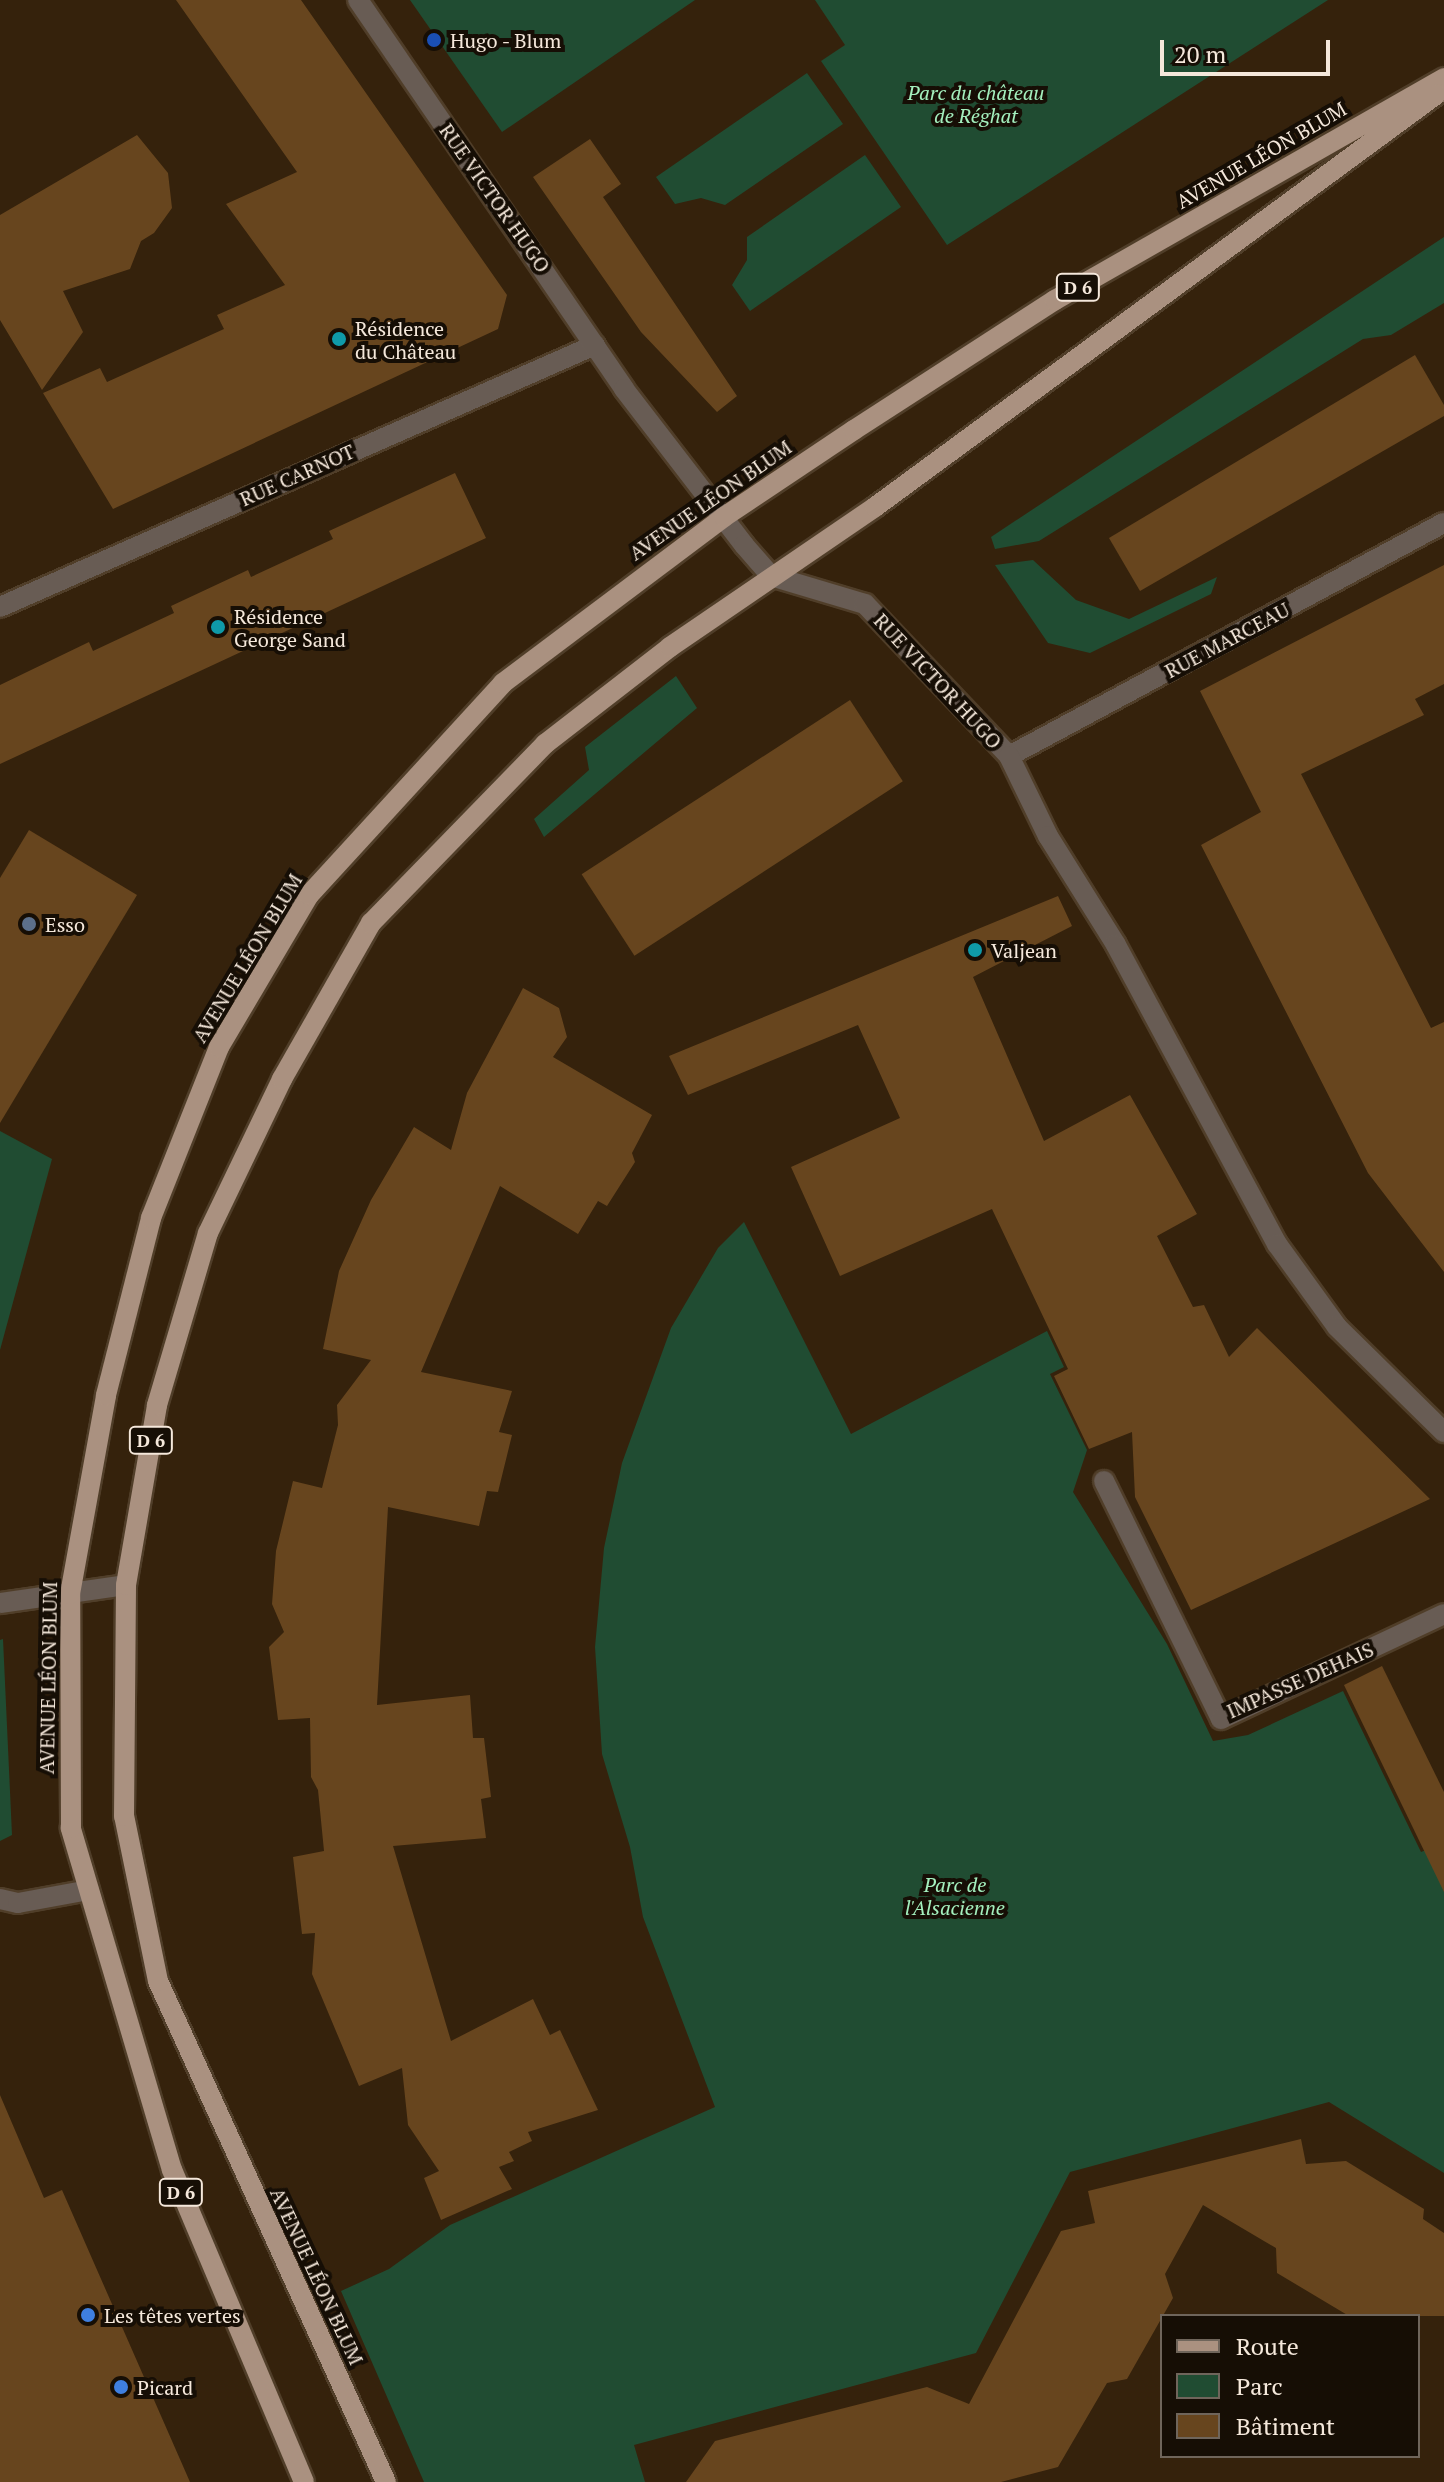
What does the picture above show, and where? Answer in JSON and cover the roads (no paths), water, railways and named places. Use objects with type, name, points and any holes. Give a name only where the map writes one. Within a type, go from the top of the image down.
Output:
[{"type":"main road","name":"AVENUE LÉON BLUM","points":[[304,2482],[172,2170],[71,1828],[70,1594],[106,1395],[151,1218],[219,1047],[309,895],[503,683],[724,517],[1055,300],[1444,78]]},
{"type":"main road","name":"AVENUE LÉON BLUM","points":[[386,2482],[158,1981],[124,1816],[126,1585],[157,1405],[208,1233],[282,1079],[371,923],[545,744],[771,576],[875,507],[1444,89]]},
{"type":"street","name":"RUE VICTOR HUGO","points":[[358,0],[671,453],[771,576],[865,604],[1009,756],[1048,836],[1116,945],[1283,1254],[1337,1327],[1444,1432]]},
{"type":"street","name":"RUE CARNOT","points":[[0,607],[595,345]]},
{"type":"street","name":"RUE MARCEAU","points":[[1009,756],[1444,523]]},
{"type":"street","name":"IMPASSE DEHAIS","points":[[1104,1481],[1221,1719],[1444,1614]]},
{"type":"street","points":[[0,1603],[126,1585]]},
{"type":"street","points":[[9,1901],[89,1890]]},
{"type":"place","name":"Hugo - Blum","points":[[434,40]]},
{"type":"place","name":"Résidence du Château","points":[[339,339]]},
{"type":"place","name":"Résidence George Sand","points":[[218,627]]},
{"type":"place","name":"Esso","points":[[29,924]]},
{"type":"place","name":"Valjean","points":[[975,950]]},
{"type":"place","name":"Les têtes vertes","points":[[88,2315]]},
{"type":"place","name":"Picard","points":[[121,2387]]},
{"type":"park label","name":"Parc du château de Réghat","points":[[976,104]]},
{"type":"park label","name":"Parc de l'Alsacienne","points":[[955,1896]]}]
